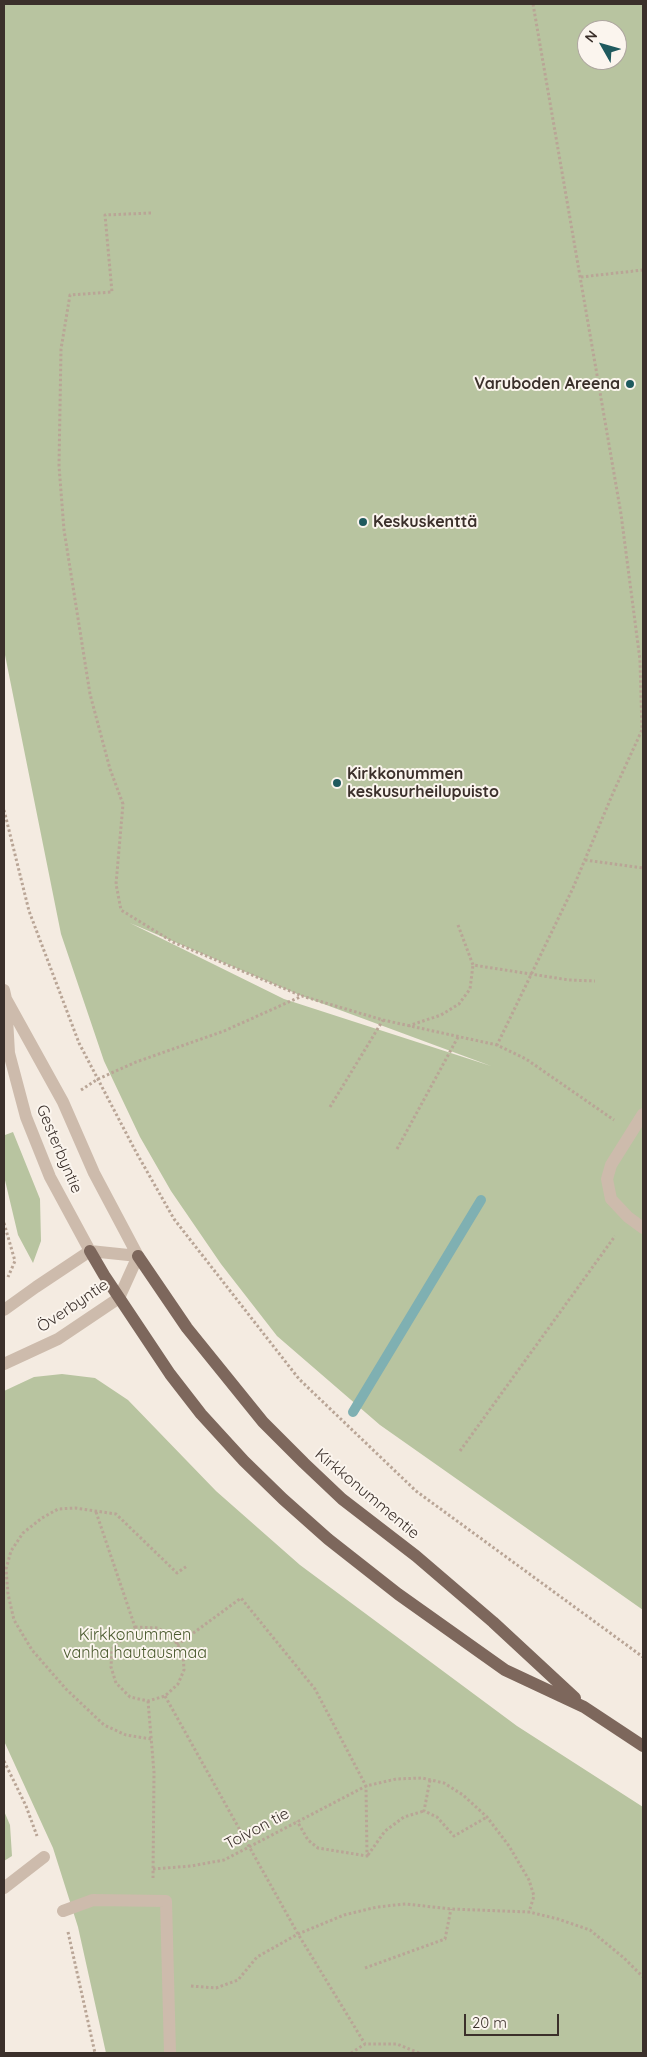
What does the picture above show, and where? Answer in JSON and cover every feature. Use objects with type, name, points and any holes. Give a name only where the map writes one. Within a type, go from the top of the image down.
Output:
[{"type":"main road","name":"Gesterbyntie","points":[[90,1251],[119,1298]]},
{"type":"main road","name":"Kirkkonummentie","points":[[138,1256],[187,1328],[263,1422],[342,1498],[416,1556],[493,1622],[584,1707]]},
{"type":"main road","name":"Kirkkonummentie","points":[[119,1298],[170,1374],[201,1414],[244,1461],[328,1539],[398,1594],[505,1670],[584,1707],[643,1746]]},
{"type":"street","name":"Gesterbyntie","points":[[5,994],[9,1053],[26,1117],[50,1177],[90,1251]]},
{"type":"street","name":"Gesterbyntie","points":[[5,994],[63,1102],[94,1173],[138,1256]]},
{"type":"street","points":[[643,1114],[611,1165],[607,1179],[611,1199],[628,1217],[643,1228]]},
{"type":"street","name":"Överbyntie","points":[[4,1364],[58,1339],[119,1298],[138,1256],[90,1251]]},
{"type":"street","points":[[4,1310],[90,1251]]},
{"type":"street","points":[[4,1888],[44,1857]]},
{"type":"street","points":[[64,1911],[93,1900],[166,1901],[170,2053]]},
{"type":"path","points":[[497,1046],[585,860],[642,730],[640,660],[621,514],[533,4]]},
{"type":"path","points":[[151,213],[105,215],[112,292],[70,295],[61,349],[59,466],[64,530],[90,694],[110,768],[123,804],[116,884],[121,910],[174,942],[302,996],[383,1020],[497,1046],[526,1059],[630,1132]]},
{"type":"path","points":[[581,277],[643,270]]},
{"type":"path","points":[[4,810],[29,911],[79,1043],[174,1219],[299,1379],[416,1491],[643,1657]]},
{"type":"path","points":[[585,860],[643,868]]},
{"type":"path","points":[[408,1026],[441,1015],[459,1004],[470,989],[473,964],[458,924]]},
{"type":"path","points":[[473,964],[569,980],[595,981]]},
{"type":"path","points":[[98,1079],[136,1062],[224,1031],[302,996]]},
{"type":"path","points":[[330,1107],[383,1020]]},
{"type":"path","points":[[398,1149],[458,1037]]},
{"type":"path","points":[[460,1451],[628,1217]]},
{"type":"path","points":[[4,1223],[14,1261],[10,1274],[4,1283]]},
{"type":"path","points":[[148,1700],[151,1739],[126,1735],[104,1725],[66,1689],[32,1650],[14,1620],[8,1594],[6,1569],[11,1551],[23,1533],[42,1518],[58,1509],[75,1508],[116,1514],[177,1573],[187,1566]]},
{"type":"path","points":[[96,1512],[135,1627]]},
{"type":"path","points":[[178,1644],[241,1598],[315,1689],[344,1748],[366,1786],[367,1856]]},
{"type":"path","points":[[135,1627],[158,1628],[173,1638],[178,1644],[183,1653],[184,1670],[178,1684],[165,1696],[148,1700],[130,1697],[116,1683],[111,1667],[112,1649],[135,1627]]},
{"type":"path","points":[[165,1696],[298,1934],[365,2044]]},
{"type":"path","name":"Toivon tie","points":[[151,1739],[154,1772],[153,1869],[191,1866],[224,1860],[366,1786],[396,1779],[422,1778],[444,1783],[463,1795],[487,1817],[509,1846],[529,1880],[534,1896],[528,1912]]},
{"type":"path","points":[[424,1811],[430,1780]]},
{"type":"path","points":[[367,1856],[385,1831],[404,1818],[424,1811],[437,1817],[454,1836],[487,1817]]},
{"type":"path","points":[[298,1821],[308,1840],[318,1848],[367,1856]]},
{"type":"path","points":[[216,1988],[238,1980],[257,1957],[298,1934],[344,1915],[378,1906],[406,1904],[451,1909],[528,1912],[558,1919],[590,1930],[624,1958],[643,1977]]},
{"type":"path","points":[[365,1968],[445,1939],[451,1909]]},
{"type":"path","points":[[351,2053],[365,2044],[397,2044],[420,2053]]},
{"type":"green space","name":"Kirkkonummen keskusurheilupuisto","points":[[4,4],[643,4],[643,1610],[380,1425],[277,1336],[221,1264],[171,1191],[140,1137],[104,1061],[61,934],[4,650]],"holes":[[[130,923],[302,996],[491,1066],[284,999]]]},
{"type":"green space","points":[[13,1132],[40,1199],[41,1241],[33,1263],[18,1235],[4,1176],[4,1138],[5,1135]]},
{"type":"green space","name":"Kirkkonummen vanha hautausmaa","points":[[62,1374],[95,1378],[128,1400],[216,1491],[300,1565],[517,1726],[643,1807],[643,2053],[106,2053],[78,1927],[53,1848],[4,1741],[4,1391],[34,1377]]},
{"type":"green space","points":[[4,1811],[10,1825],[12,1856],[4,1861]]},
{"type":"waterway","points":[[353,1412],[481,1200]]},
{"type":"place","name":"Varuboden Areena","points":[[630,384]]},
{"type":"place","name":"Keskuskenttä","points":[[363,522]]},
{"type":"place","name":"Kirkkonummen keskusurheilupuisto","points":[[337,783]]}]
